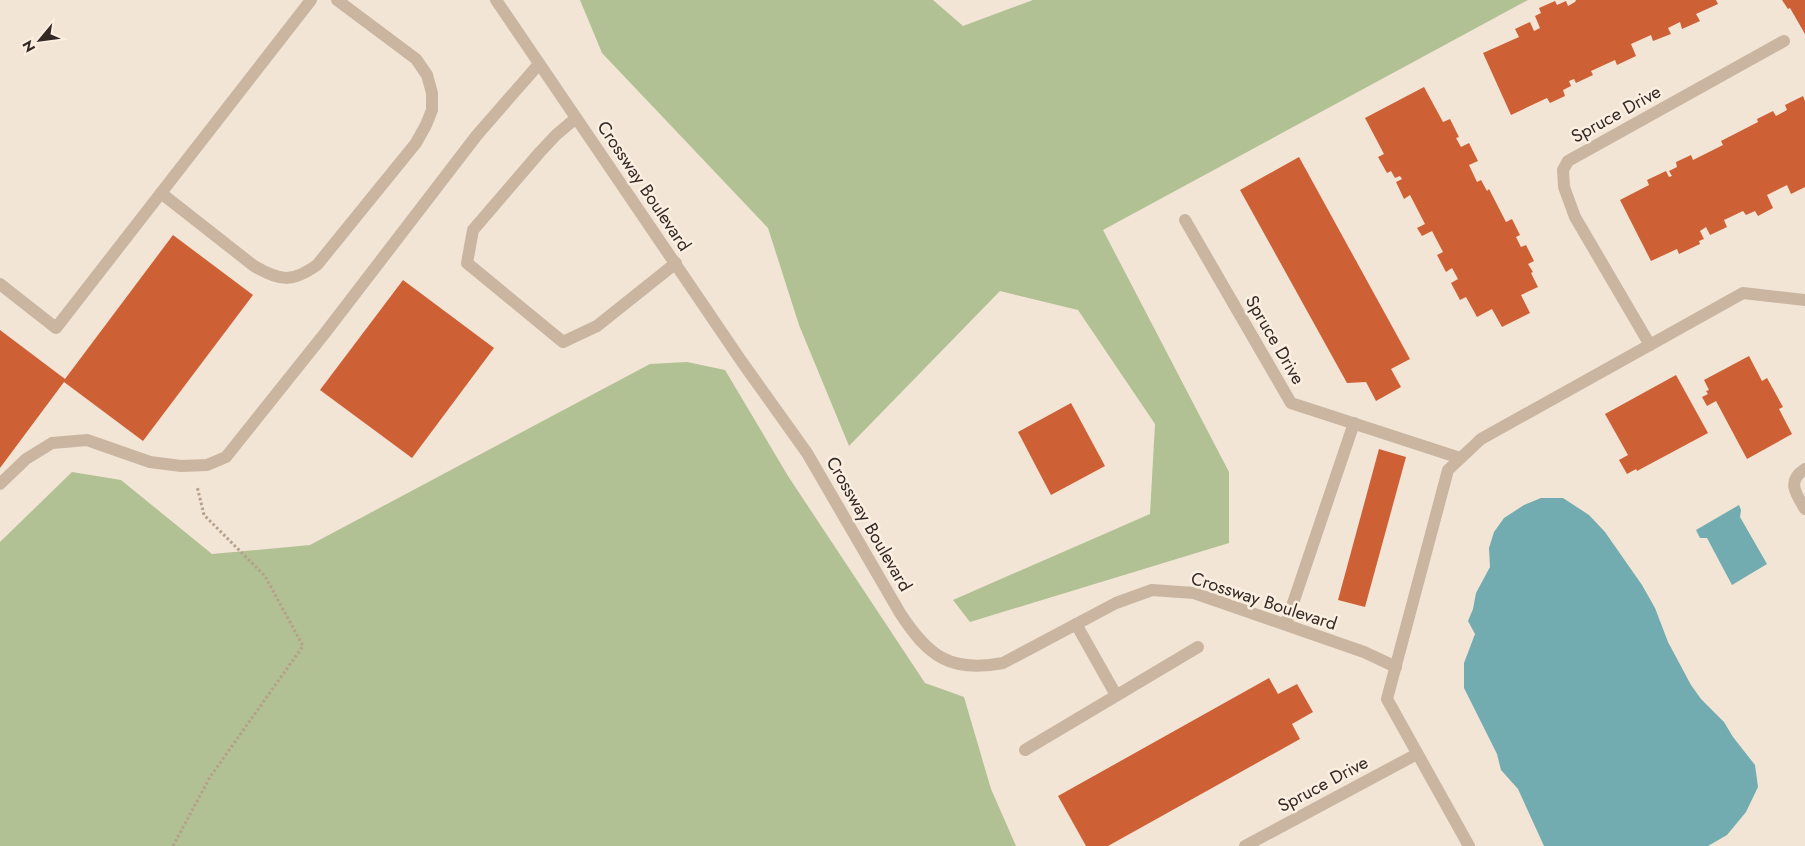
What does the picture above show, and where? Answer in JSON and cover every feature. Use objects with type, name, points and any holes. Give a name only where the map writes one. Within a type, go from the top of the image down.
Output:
[{"type":"street","points":[[0,284],[56,328],[311,0]]},
{"type":"street","points":[[161,193],[254,266],[270,275],[287,278],[304,274],[318,265],[416,143],[432,110],[430,84],[427,75],[416,59],[336,0]]},
{"type":"street","name":"Crossway Boulevard","points":[[496,0],[742,362],[807,453],[900,612],[913,632],[927,648],[954,664],[970,667],[1003,663],[1116,603],[1152,590],[1194,593],[1364,652],[1396,667]]},
{"type":"street","name":"Spruce Drive","points":[[1650,345],[1575,217],[1564,187],[1563,170],[1568,161],[1784,41]]},
{"type":"street","points":[[0,484],[26,459],[52,443],[87,440],[150,462],[180,466],[207,465],[226,457],[325,333],[477,135],[539,64]]},
{"type":"street","points":[[576,118],[540,152],[473,230],[467,263],[563,342],[597,326],[676,263]]},
{"type":"street","name":"Spruce Drive","points":[[1185,220],[1291,403],[1460,458]]},
{"type":"street","points":[[1469,846],[1387,700],[1448,470],[1481,439],[1743,293],[1805,300]]},
{"type":"street","points":[[1286,624],[1354,423]]},
{"type":"street","points":[[1805,469],[1796,478],[1794,484],[1795,492],[1805,509]]},
{"type":"street","points":[[1076,624],[1116,695]]},
{"type":"street","points":[[1025,750],[1198,647]]},
{"type":"street","name":"Spruce Drive","points":[[1245,846],[1417,754]]},
{"type":"path","points":[[173,846],[210,776],[302,646],[265,576],[204,515],[192,466]]},
{"type":"green space","points":[[580,0],[933,0],[963,26],[1033,0],[1528,0],[1103,230],[1229,472],[1229,543],[970,622],[953,600],[1150,514],[1155,424],[1078,310],[1000,291],[849,446],[799,325],[768,228],[602,53]]},
{"type":"green space","points":[[687,362],[725,370],[788,476],[925,683],[964,697],[991,789],[1016,846],[0,846],[0,542],[72,472],[121,480],[212,554],[310,545],[650,364]]},
{"type":"water","points":[[1541,498],[1563,498],[1589,515],[1605,532],[1642,585],[1655,608],[1668,642],[1691,685],[1701,699],[1724,722],[1755,765],[1758,787],[1746,812],[1727,835],[1708,846],[1544,846],[1518,789],[1501,770],[1497,754],[1464,688],[1464,663],[1475,634],[1468,621],[1473,609],[1476,593],[1490,567],[1489,548],[1494,532],[1504,518],[1524,505]]},
{"type":"water","points":[[1739,505],[1741,510],[1740,517],[1767,564],[1732,585],[1707,538],[1700,538],[1696,530]]},
{"type":"building","points":[[1576,0],[1716,0],[1718,4],[1696,14],[1700,21],[1682,29],[1680,22],[1668,28],[1671,34],[1653,41],[1651,35],[1631,44],[1636,56],[1617,65],[1615,60],[1591,71],[1593,75],[1576,83],[1574,79],[1569,81],[1571,86],[1563,90],[1565,96],[1550,103],[1547,98],[1511,115],[1483,53],[1519,37],[1515,29],[1530,22],[1534,31],[1540,28],[1535,16],[1541,13],[1539,8],[1555,1],[1557,5],[1566,1],[1568,6]]},
{"type":"building","points":[[1782,0],[1805,0],[1805,34],[1790,8],[1788,9]]},
{"type":"building","points":[[1424,87],[1443,122],[1450,119],[1459,137],[1456,138],[1461,147],[1469,143],[1478,161],[1469,165],[1477,182],[1481,180],[1487,191],[1489,189],[1506,222],[1512,219],[1520,235],[1516,237],[1521,247],[1526,245],[1534,261],[1528,264],[1538,287],[1521,295],[1530,313],[1502,327],[1492,309],[1477,317],[1466,297],[1460,300],[1451,283],[1458,279],[1452,268],[1446,272],[1437,255],[1443,252],[1432,231],[1422,236],[1417,228],[1425,224],[1410,195],[1404,199],[1396,182],[1402,179],[1400,176],[1395,178],[1391,171],[1387,173],[1378,157],[1384,154],[1365,118]]},
{"type":"building","points":[[1803,96],[1805,101],[1805,187],[1791,194],[1787,185],[1767,195],[1773,208],[1758,216],[1755,211],[1746,215],[1743,211],[1724,220],[1727,227],[1710,235],[1706,227],[1700,231],[1704,239],[1699,241],[1700,244],[1679,254],[1677,249],[1651,261],[1620,200],[1649,185],[1647,180],[1666,171],[1669,177],[1672,176],[1669,171],[1677,167],[1676,162],[1691,155],[1693,160],[1723,145],[1721,141],[1758,122],[1757,119],[1773,111],[1776,116],[1787,110],[1785,105]]},
{"type":"building","points":[[1299,157],[1410,359],[1391,369],[1401,387],[1376,401],[1366,382],[1347,383],[1240,190]]},
{"type":"building","points":[[173,235],[253,295],[143,441],[64,382],[0,468],[0,330],[65,379]]},
{"type":"building","points":[[403,280],[494,348],[412,458],[320,390]]},
{"type":"building","points":[[1749,356],[1762,381],[1767,378],[1783,407],[1779,409],[1792,434],[1747,459],[1716,401],[1707,406],[1702,397],[1708,394],[1706,391],[1709,390],[1704,380]]},
{"type":"building","points":[[1676,375],[1708,433],[1637,471],[1636,469],[1627,474],[1619,460],[1628,455],[1605,414]]},
{"type":"building","points":[[1071,403],[1105,466],[1051,495],[1018,432]]},
{"type":"building","points":[[1379,449],[1406,457],[1365,607],[1338,600]]},
{"type":"building","points":[[1269,678],[1278,694],[1297,684],[1313,712],[1292,724],[1300,739],[1108,846],[1086,846],[1058,796]]}]
